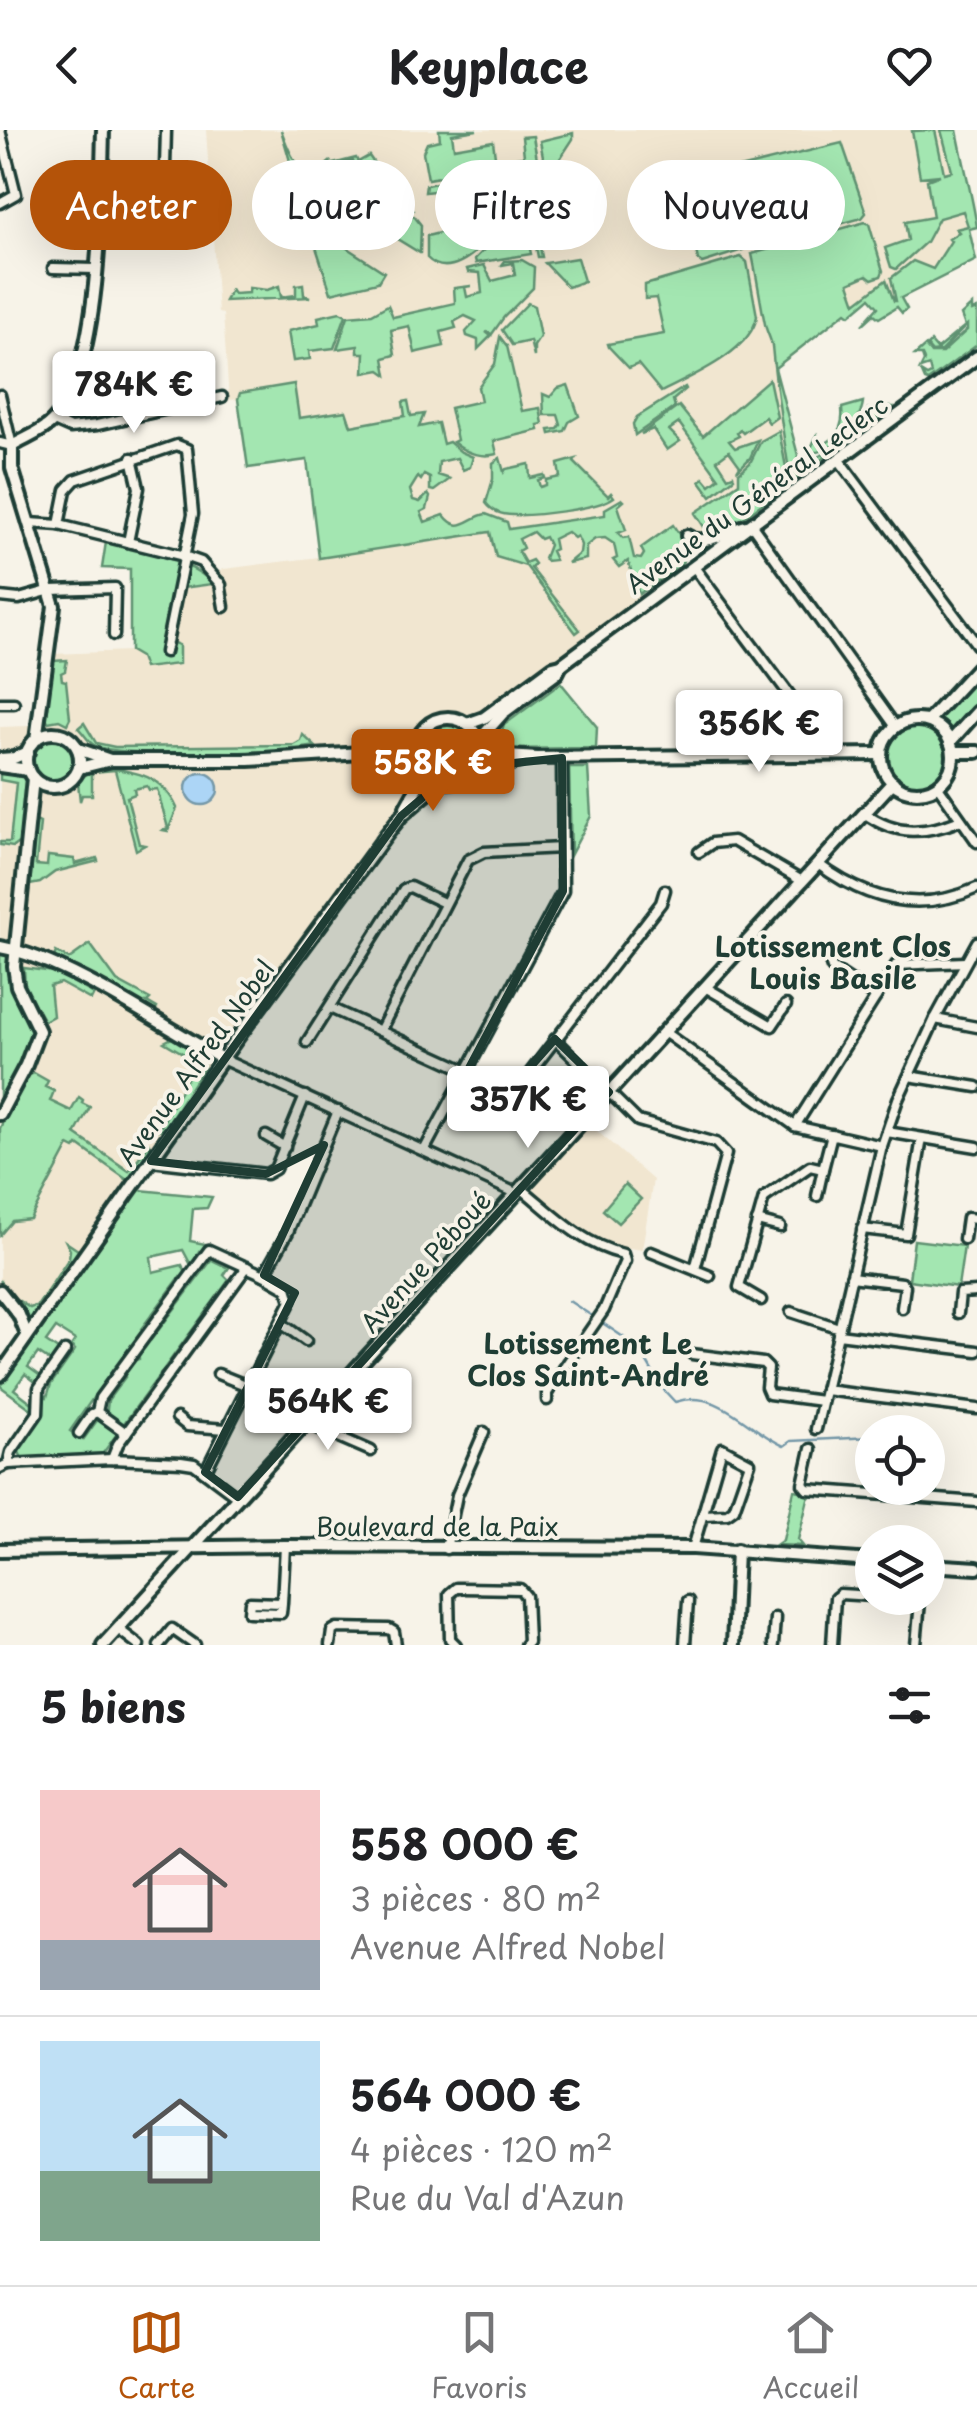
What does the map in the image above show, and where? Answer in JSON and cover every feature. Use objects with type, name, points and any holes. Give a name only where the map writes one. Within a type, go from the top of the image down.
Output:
[{"type":"main road","points":[[102,160],[103,130]]},
{"type":"main road","points":[[0,762],[28,752],[36,740],[54,606],[6,444],[54,420],[74,386],[88,344],[96,250]]},
{"type":"main road","name":"Avenue du Général Leclerc","points":[[467,724],[484,718],[561,665],[977,357]]},
{"type":"main road","points":[[686,536],[700,543],[721,532],[752,524]]},
{"type":"main road","name":"Avenue du Général Leclerc","points":[[480,745],[488,726],[557,673],[561,665]]},
{"type":"main road","points":[[928,722],[977,668]]},
{"type":"main road","points":[[977,712],[952,747],[950,771],[937,785],[914,791],[893,782],[882,765],[881,754],[883,744],[896,727],[916,720],[942,730],[952,747],[977,752]]},
{"type":"main road","points":[[41,717],[50,733]]},
{"type":"main road","points":[[362,754],[417,741],[435,721],[452,718],[467,724],[480,745],[493,755],[562,758],[881,754]]},
{"type":"main road","points":[[36,740],[50,733],[68,737],[78,749],[111,760]]},
{"type":"main road","points":[[417,741],[422,769]]},
{"type":"main road","points":[[472,772],[480,745]]},
{"type":"main road","points":[[78,749],[79,768]]},
{"type":"main road","points":[[0,1114],[39,1034],[15,980],[32,798],[28,752]]},
{"type":"main road","points":[[32,798],[48,787],[65,785],[79,768],[111,760],[249,760],[362,754],[408,758],[441,782],[458,781],[472,772],[536,758]]},
{"type":"main road","points":[[0,762],[30,774],[48,787]]},
{"type":"main road","name":"Avenue Alfred Nobel","points":[[0,1375],[222,1059],[400,816],[422,769]]},
{"type":"main road","name":"Avenue Alfred Nobel","points":[[400,816],[441,782]]},
{"type":"main road","name":"Avenue Péboué","points":[[103,1645],[893,782]]},
{"type":"main road","points":[[0,946],[100,990],[222,1059]]},
{"type":"main road","points":[[0,1291],[24,1324],[27,1335]]},
{"type":"main road","name":"Boulevard de la Paix","points":[[0,1550],[284,1546],[693,1548],[855,1560]]},
{"type":"main road","points":[[693,1548],[699,1554],[727,1556],[736,1564]]},
{"type":"main road","points":[[732,1645],[737,1550]]},
{"type":"main road","points":[[945,1566],[977,1568]]},
{"type":"street","points":[[0,130],[3,163],[16,194],[0,202]]},
{"type":"street","points":[[165,160],[166,130]]},
{"type":"street","points":[[53,268],[95,269]]},
{"type":"street","points":[[0,396],[6,444]]},
{"type":"street","points":[[54,420],[70,428],[97,425],[222,397]]},
{"type":"street","points":[[59,525],[66,490],[75,480],[177,444],[187,450],[193,514],[165,652]]},
{"type":"street","points":[[128,542],[139,488],[132,458]]},
{"type":"street","points":[[839,460],[977,645]]},
{"type":"street","points":[[30,523],[59,525],[201,562],[220,585],[224,607]]},
{"type":"street","points":[[752,524],[896,727]]},
{"type":"street","points":[[694,567],[820,737],[827,755]]},
{"type":"street","points":[[0,597],[19,599],[51,590],[115,588],[114,635]]},
{"type":"street","points":[[0,703],[14,703]]},
{"type":"street","points":[[425,1149],[563,890],[562,758]]},
{"type":"street","points":[[937,785],[977,842]]},
{"type":"street","points":[[864,814],[888,828],[909,832],[933,831],[962,820]]},
{"type":"street","points":[[699,852],[712,843],[733,841],[802,881]]},
{"type":"street","points":[[380,1031],[444,903],[474,855],[562,848]]},
{"type":"street","points":[[818,864],[845,884],[884,899],[940,900],[977,888]]},
{"type":"street","points":[[307,1042],[404,890],[410,887],[444,903]]},
{"type":"street","points":[[330,1008],[496,1084],[509,1086],[526,1078],[661,903],[665,890]]},
{"type":"street","points":[[816,1429],[882,1146],[935,1019],[977,942]]},
{"type":"street","points":[[829,959],[832,968],[876,997]]},
{"type":"street","points":[[795,1126],[896,965],[965,962]]},
{"type":"street","points":[[705,988],[772,1026],[786,1005]]},
{"type":"street","points":[[935,1019],[977,1027]]},
{"type":"street","points":[[664,1032],[795,1126],[882,1146]]},
{"type":"street","points":[[555,1040],[638,1121],[716,1143],[726,1154],[695,1269]]},
{"type":"street","points":[[222,1059],[518,1190],[578,1237],[598,1248],[623,1254],[625,1261],[604,1310],[546,1400]]},
{"type":"street","points":[[909,1076],[977,1087]]},
{"type":"street","points":[[151,1161],[266,1174],[276,1170],[306,1096]]},
{"type":"street","points":[[264,1274],[288,1232],[338,1111]]},
{"type":"street","points":[[887,1132],[977,1147]]},
{"type":"street","points":[[817,1196],[832,1134]]},
{"type":"street","points":[[266,1136],[285,1147]]},
{"type":"street","points":[[862,1229],[906,1234],[922,1138]]},
{"type":"street","points":[[761,1300],[739,1287],[764,1198],[810,1166],[823,1169]]},
{"type":"street","points":[[964,1239],[968,1218],[977,1219]]},
{"type":"street","points":[[757,1221],[780,1226]]},
{"type":"street","points":[[97,1412],[100,1398],[209,1250],[264,1274],[287,1288],[291,1302],[205,1472]]},
{"type":"street","points":[[651,1252],[710,1276]]},
{"type":"street","points":[[112,1459],[126,1433],[247,1267]]},
{"type":"street","points":[[852,1276],[902,1283],[902,1308]]},
{"type":"street","points":[[958,1313],[960,1293],[977,1292]]},
{"type":"street","points":[[791,1312],[839,1331],[977,1351]]},
{"type":"street","points":[[281,1324],[306,1341]]},
{"type":"street","points":[[4,1466],[38,1413],[38,1388],[65,1352]]},
{"type":"street","points":[[692,1354],[767,1364],[769,1394],[822,1401]]},
{"type":"street","points":[[218,1374],[248,1386]]},
{"type":"street","points":[[824,1390],[977,1409]]},
{"type":"street","points":[[78,1433],[97,1412]]},
{"type":"street","points":[[97,1412],[126,1433]]},
{"type":"street","points":[[177,1418],[187,1426],[226,1429]]},
{"type":"street","points":[[309,1420],[371,1451]]},
{"type":"street","points":[[446,1549],[458,1495],[484,1432]]},
{"type":"street","points":[[693,1548],[722,1448],[750,1463],[734,1509],[728,1514],[703,1515]]},
{"type":"street","points":[[810,1449],[804,1484],[807,1490],[855,1491]]},
{"type":"street","points":[[4,1466],[112,1459],[181,1462],[194,1464],[238,1497]]},
{"type":"street","points":[[945,1498],[977,1502]]},
{"type":"street","points":[[282,1603],[284,1546]]},
{"type":"street","points":[[456,1645],[450,1639],[449,1594],[462,1588],[520,1589],[526,1596],[528,1642],[524,1645]]},
{"type":"street","points":[[832,1645],[835,1598],[840,1594],[855,1595]]},
{"type":"street","points":[[685,1645],[688,1601]]},
{"type":"street","points":[[916,1645],[920,1615]]},
{"type":"street","points":[[772,1645],[775,1618]]},
{"type":"street","points":[[330,1645],[332,1631],[337,1628],[389,1629],[394,1632],[396,1645]]},
{"type":"street","points":[[118,1629],[139,1645]]},
{"type":"street","points":[[158,1645],[172,1630],[194,1645]]},
{"type":"highlighted area","points":[[562,758],[563,891],[468,1070],[516,1083],[555,1039],[609,1092],[238,1497],[205,1472],[295,1293],[264,1275],[324,1145],[266,1174],[151,1161],[401,816],[441,782],[495,765]]},
{"type":"shaded area","points":[[206,130],[941,130],[976,260],[894,302],[885,281],[774,369],[797,477],[738,522],[716,531],[688,552],[682,564],[640,593],[645,603],[561,665],[479,740],[480,758],[472,772],[458,781],[441,782],[401,816],[27,1335],[0,1291],[0,1114],[39,1031],[16,986],[16,950],[0,947],[0,727],[28,726],[41,717],[52,654],[130,651],[155,656],[171,642],[183,583],[224,569],[319,557],[307,460],[248,468],[238,399],[229,400],[214,250],[232,250],[232,160],[208,160]]},
{"type":"shaded area","points":[[589,1124],[653,1180],[642,1250],[585,1234],[539,1196],[532,1185]]},
{"type":"green space","points":[[281,130],[294,160],[290,160]]},
{"type":"green space","points":[[439,130],[477,130],[452,134],[454,148],[493,141],[495,160],[435,160],[435,178],[428,179],[423,152],[427,143],[440,140]]},
{"type":"green space","points":[[935,130],[944,173],[952,171],[941,130],[957,130],[977,227],[969,229],[976,260],[901,298],[907,309],[902,313],[897,307],[879,318],[874,314],[862,325],[878,307],[870,298],[775,368],[800,463],[842,444],[791,482],[780,412],[772,346],[752,254],[766,250],[845,250],[845,228],[865,222],[869,224],[883,271],[881,276],[872,279],[867,275],[849,283],[856,303],[886,280],[896,301],[891,278],[913,261],[933,269],[949,239],[959,232],[956,229],[968,226],[963,211],[939,218],[926,242],[896,269],[891,267],[885,248],[908,240],[905,222],[933,217],[927,180],[940,175],[920,177],[912,131]]},
{"type":"green space","points":[[573,133],[559,160],[544,160],[540,141]]},
{"type":"green space","points":[[533,136],[537,160],[502,160],[524,156],[522,137]]},
{"type":"green space","points":[[842,143],[866,213],[845,223],[845,160],[772,160]]},
{"type":"green space","points":[[435,183],[435,191],[425,192],[426,185]]},
{"type":"green space","points":[[415,217],[421,225],[420,253],[415,250]]},
{"type":"green space","points":[[435,234],[435,250],[477,250],[464,260],[439,265],[427,258],[427,236]]},
{"type":"green space","points":[[317,250],[350,250],[384,272],[378,282],[331,293]]},
{"type":"green space","points":[[484,250],[530,250],[531,254],[476,263]]},
{"type":"green space","points":[[696,250],[743,250],[702,263]]},
{"type":"green space","points":[[741,257],[747,262],[757,316],[744,341],[718,362],[661,392],[638,364],[629,368],[609,347],[608,344],[664,334],[656,298],[645,299],[645,285]]},
{"type":"green space","points":[[577,258],[584,281],[568,287],[545,263]]},
{"type":"green space","points":[[522,260],[534,267],[533,288],[492,334],[486,332],[491,336],[478,349],[478,340],[466,332],[476,321],[465,316],[454,322],[456,328],[441,332],[444,346],[415,353],[409,326],[391,330],[395,355],[384,358],[387,375],[380,370],[364,373],[365,353],[358,353],[358,346],[337,349],[348,316],[372,314],[388,305],[393,317],[455,303],[454,288],[471,286],[465,287],[467,297],[482,293],[480,273],[467,269],[484,265],[492,281],[515,275],[513,263],[502,265],[505,261]]},
{"type":"green space","points":[[303,284],[304,295],[310,297],[225,301],[231,290],[234,294],[249,293],[249,288],[267,290],[279,286],[281,297],[296,295],[296,285]]},
{"type":"green space","points":[[528,303],[534,306],[540,337],[534,346],[534,357],[530,341],[512,345],[502,330]]},
{"type":"green space","points":[[972,305],[972,311],[977,309],[977,345],[925,380],[922,373],[931,374],[929,366],[920,369],[922,355],[915,355],[925,346],[931,353],[942,353],[967,330],[967,325],[941,351],[932,352],[927,346],[931,342],[937,349],[965,326],[961,315]]},
{"type":"green space","points":[[340,312],[346,315],[334,348],[309,351],[310,359],[293,361],[288,331],[319,324],[318,317]]},
{"type":"green space","points":[[500,337],[507,346],[522,411],[540,408],[543,424],[538,425],[539,430],[494,441],[497,454],[479,455],[453,442],[457,440],[450,408],[481,401],[478,387],[495,364]]},
{"type":"green space","points":[[769,379],[777,417],[769,423],[765,417],[743,433],[740,430],[739,436],[729,441],[735,448],[758,440],[750,458],[737,471],[740,466],[729,451],[717,460],[728,477],[734,478],[711,496],[700,481],[704,478],[710,485],[719,478],[679,423],[669,430],[680,441],[667,450],[653,429],[641,434],[679,406],[703,436]]},
{"type":"green space","points":[[294,384],[299,418],[346,411],[351,426],[405,416],[403,402],[408,401],[411,416],[424,414],[419,427],[438,423],[443,444],[449,442],[473,457],[470,467],[463,470],[457,458],[439,462],[438,475],[450,479],[434,491],[430,490],[430,478],[418,477],[410,490],[413,500],[420,502],[428,494],[430,497],[427,509],[421,512],[425,522],[444,515],[460,525],[486,514],[507,522],[509,529],[605,515],[605,509],[622,499],[618,506],[626,530],[618,533],[629,537],[634,558],[641,559],[641,548],[673,525],[687,546],[682,564],[639,594],[628,561],[619,567],[613,560],[617,558],[614,544],[605,538],[586,546],[586,559],[568,563],[580,553],[577,536],[567,532],[553,539],[555,549],[551,551],[555,560],[546,561],[549,545],[545,537],[540,539],[533,532],[519,539],[523,548],[518,551],[525,563],[532,560],[535,564],[531,568],[580,630],[576,633],[526,566],[496,557],[490,532],[319,558],[307,460],[248,468],[238,399],[240,393]]},
{"type":"green space","points":[[568,385],[579,416],[569,422],[565,431],[550,434],[549,430],[561,425],[558,415],[544,415],[543,394],[550,397],[558,388]]},
{"type":"green space","points":[[685,387],[673,400],[675,407],[635,435],[633,424],[637,417]]},
{"type":"green space","points":[[863,402],[850,429],[834,445],[807,451],[806,446],[811,448],[817,435],[820,446],[835,436],[842,421],[842,408]]},
{"type":"green space","points":[[892,407],[843,444],[859,429],[868,409],[885,411]]},
{"type":"green space","points":[[779,431],[789,483],[738,522],[710,536],[695,513],[739,483],[739,473],[750,463],[761,441]]},
{"type":"green space","points":[[500,458],[504,472],[529,464],[530,478],[544,475],[538,480],[540,487],[546,485],[546,480],[560,477],[558,464],[576,459],[574,462],[608,496],[611,493],[614,497],[565,511],[501,513],[486,503],[493,463]]},
{"type":"green space","points":[[106,542],[179,563],[212,584],[182,588],[171,642],[179,645],[179,664],[144,668],[140,657],[130,651],[130,569],[102,568]]},
{"type":"green space","points":[[67,660],[61,673],[66,681],[70,718],[67,724],[59,720],[48,722],[45,715],[49,665]]},
{"type":"green space","points":[[977,673],[977,704],[951,732],[935,719]]},
{"type":"green space","points":[[561,683],[597,727],[596,748],[503,749],[500,737],[504,725]]},
{"type":"green space","points":[[84,723],[96,743],[115,747],[294,745],[303,735],[315,746],[238,752],[133,752],[94,745],[78,728]]},
{"type":"green space","points":[[916,724],[938,733],[947,755],[938,777],[916,786],[894,777],[885,755],[894,733]]},
{"type":"green space","points":[[448,725],[466,733],[474,751],[466,769],[448,777],[430,769],[422,751],[430,733]]},
{"type":"green space","points":[[54,739],[70,745],[76,761],[70,777],[54,783],[38,777],[32,761],[38,745]]},
{"type":"green space","points":[[105,768],[127,771],[147,777],[164,789],[177,808],[168,831],[163,830],[168,828],[157,789],[134,789],[135,794],[127,797],[139,844],[145,845],[136,850],[115,770],[92,772],[92,795],[82,795],[80,801],[78,783],[89,771]]},
{"type":"green space","points":[[569,768],[588,768],[591,816],[571,854]]},
{"type":"green space","points":[[0,769],[26,773],[30,779],[22,840],[13,847],[0,842],[10,842],[16,783],[0,780]]},
{"type":"green space","points":[[36,821],[40,823],[36,865],[47,866],[48,856],[74,859],[75,864],[97,858],[98,861],[55,872],[30,885]]},
{"type":"green space","points":[[90,944],[117,981],[150,999],[147,1002],[157,1008],[154,1013],[54,957],[56,952],[69,959]]},
{"type":"green space","points":[[0,951],[10,959],[11,984],[31,1021],[34,1041],[0,1110]]},
{"type":"green space","points":[[24,968],[54,972],[94,994],[91,1000],[60,983],[50,986],[53,1016],[44,1021],[25,988]]},
{"type":"green space","points":[[174,1037],[200,1054],[204,1067],[164,1129],[158,1130],[154,1126],[161,1126],[194,1066],[191,1058],[164,1042]]},
{"type":"green space","points":[[34,1073],[48,1081],[45,1087],[54,1091],[50,1101],[71,1111],[79,1097],[90,1107],[75,1134],[129,1171],[149,1144],[151,1148],[130,1182],[78,1145],[75,1149],[69,1146],[30,1219],[12,1221],[0,1235],[0,1128],[25,1077]]},
{"type":"green space","points":[[625,1184],[641,1199],[618,1223],[603,1210]]},
{"type":"green space","points":[[140,1190],[212,1197],[207,1208],[193,1209],[190,1241],[205,1244],[203,1253],[199,1251],[192,1267],[183,1250],[151,1257],[153,1272],[182,1265],[187,1275],[184,1279],[180,1277],[141,1329],[144,1332],[70,1431],[83,1440],[96,1422],[92,1418],[97,1416],[119,1431],[101,1456],[22,1458],[18,1450],[42,1416],[42,1396],[47,1397],[51,1384],[75,1350],[71,1346],[75,1340],[56,1328],[46,1342],[61,1352],[53,1363],[38,1353],[28,1367],[42,1377],[38,1384],[25,1374],[14,1389],[31,1402],[36,1400],[34,1411],[0,1386]]},
{"type":"green space","points":[[914,1240],[964,1246],[958,1287],[909,1280]]},
{"type":"green space","points":[[66,1242],[81,1252],[36,1317],[29,1319],[0,1280],[13,1297],[30,1308],[38,1305],[69,1258]]},
{"type":"green space","points":[[214,1256],[212,1260],[226,1267],[229,1263],[236,1265],[230,1266],[224,1275],[229,1280],[122,1426],[104,1410],[125,1377],[122,1374],[130,1362],[139,1359],[138,1350],[147,1338],[151,1340],[210,1262],[207,1259]]},
{"type":"green space","points":[[794,1490],[813,1493],[798,1540],[803,1546],[776,1545],[783,1540]]},
{"type":"water","points":[[202,773],[214,777],[218,789],[214,801],[202,805],[190,801],[186,789],[190,777]]},
{"type":"waterway","points":[[569,1301],[592,1316]]},
{"type":"waterway","points":[[604,1324],[638,1347],[675,1402],[691,1399],[719,1405],[784,1446],[791,1441],[855,1438]]},
{"type":"district","name":"Lotissement Clos Louis Basile","points":[[833,963]]},
{"type":"district","name":"Lotissement Le Clos Saint-André","points":[[588,1360]]}]
